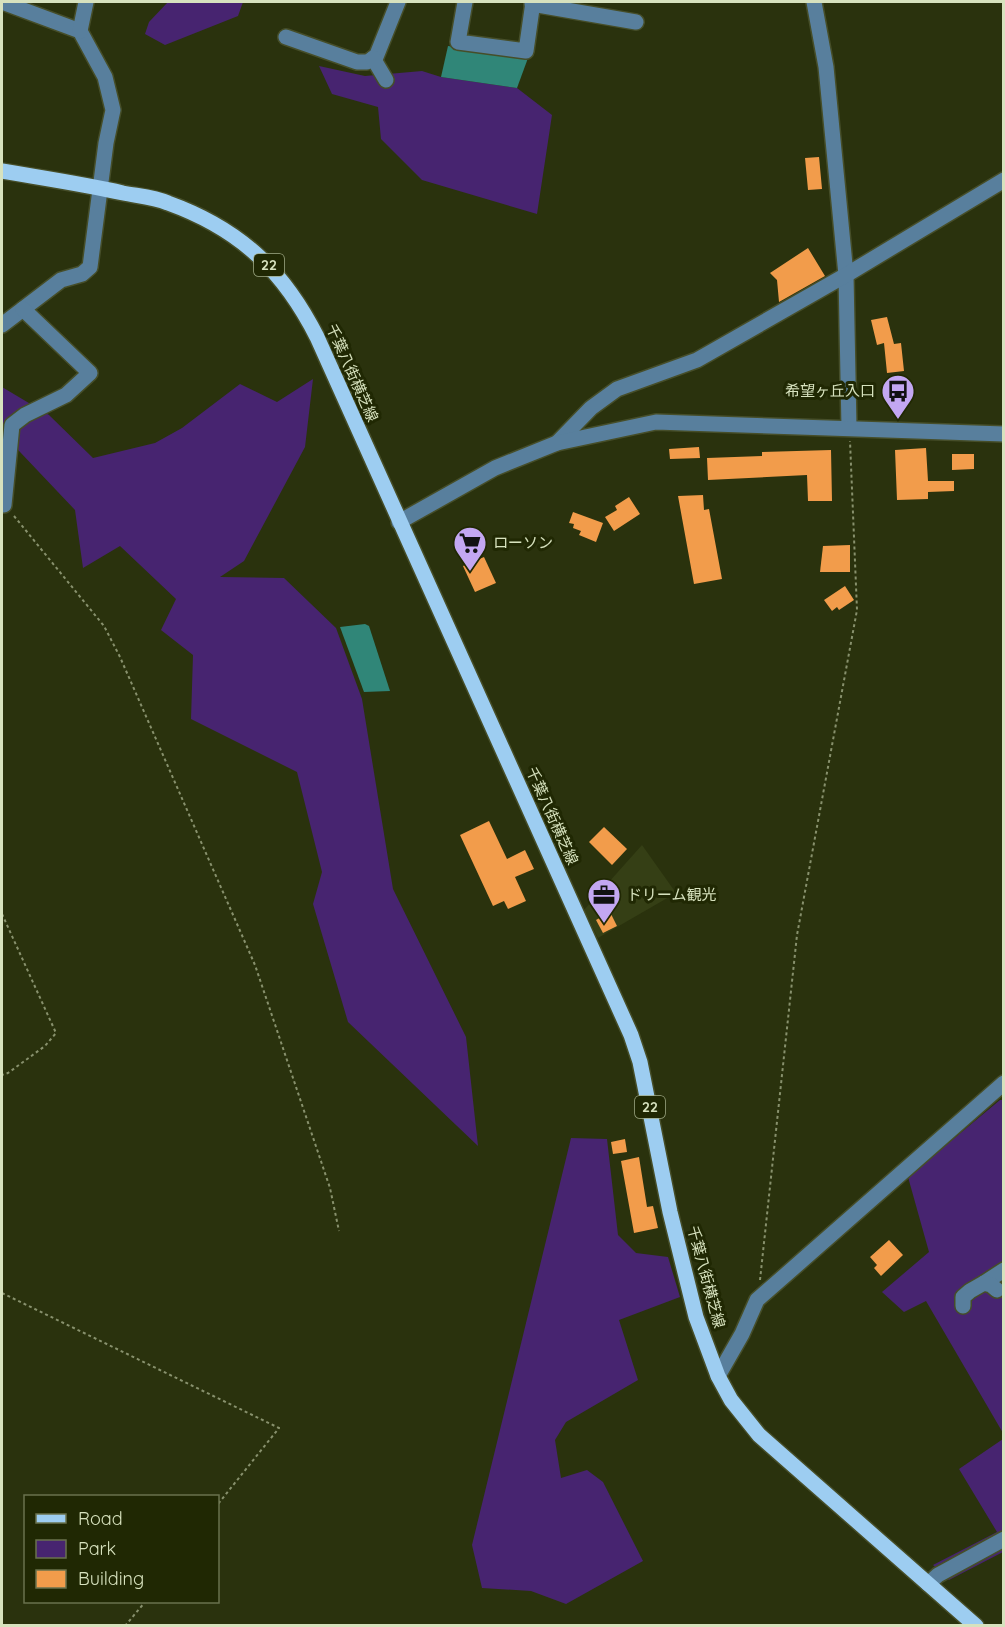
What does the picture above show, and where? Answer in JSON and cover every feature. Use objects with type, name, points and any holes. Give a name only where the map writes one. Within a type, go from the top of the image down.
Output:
[{"type":"main road","name":"千葉八街横芝線","points":[[2,171],[166,201],[197,215],[246,244],[268,264],[291,292],[303,310],[631,1035],[640,1062],[687,1286],[718,1376],[730,1400],[759,1435],[976,1626]]},
{"type":"street","points":[[2,2],[80,31]]},
{"type":"street","points":[[2,325],[61,280],[82,274],[90,267],[106,143],[113,110],[105,78],[80,31],[86,2]]},
{"type":"street","points":[[286,37],[357,62],[367,62],[376,57],[398,2]]},
{"type":"street","points":[[465,2],[458,42],[526,51],[532,3],[636,22]]},
{"type":"street","points":[[814,2],[826,67],[846,275],[849,428]]},
{"type":"street","points":[[373,58],[386,80]]},
{"type":"street","points":[[557,443],[591,408],[617,389],[697,360],[846,275],[1004,180]]},
{"type":"street","points":[[4,505],[12,426],[25,415],[66,395],[90,373],[23,309]]},
{"type":"street","points":[[399,522],[495,468],[557,443],[656,422],[1004,434]]},
{"type":"street","points":[[718,1376],[742,1334],[757,1300],[1004,1083]]},
{"type":"street","points":[[963,1305],[963,1297],[970,1291],[991,1286],[1004,1270]]},
{"type":"street","points":[[928,1584],[938,1575],[1004,1539]]},
{"type":"path","points":[[757,1300],[797,935],[857,610],[849,428]]},
{"type":"path","points":[[4,505],[104,626],[120,657],[255,965],[330,1188],[339,1231]]},
{"type":"path","points":[[2,914],[56,1033],[45,1046],[2,1075]]},
{"type":"path","points":[[2,1293],[279,1428],[219,1503]]},
{"type":"path","points":[[125,1626],[144,1603]]},
{"type":"shaded area","points":[[642,845],[676,893],[598,938],[584,910]]},
{"type":"green space","points":[[168,2],[243,2],[238,16],[165,45],[145,34],[149,22]]},
{"type":"green space","points":[[319,66],[365,76],[422,71],[441,77],[517,88],[552,115],[537,214],[422,180],[381,139],[378,107],[332,94]]},
{"type":"green space","points":[[313,379],[305,447],[244,561],[220,577],[284,578],[336,628],[362,699],[393,889],[466,1037],[478,1146],[348,1022],[313,904],[322,872],[297,772],[191,719],[193,655],[161,630],[176,599],[120,546],[83,568],[75,510],[2,433],[2,387],[49,415],[93,458],[155,443],[182,428],[240,384],[277,402]]},
{"type":"green space","points":[[1000,1100],[1003,1100],[1003,1433],[926,1301],[904,1312],[882,1292],[929,1252],[908,1177]]},
{"type":"green space","points":[[571,1138],[607,1139],[618,1235],[636,1253],[668,1257],[680,1297],[619,1320],[638,1380],[566,1422],[555,1440],[561,1478],[587,1470],[603,1482],[643,1561],[566,1604],[531,1591],[482,1588],[472,1545]]},
{"type":"green space","points":[[1003,1439],[1003,1552],[949,1580],[933,1565],[997,1532],[959,1469]]},
{"type":"water","points":[[448,46],[528,58],[517,88],[441,77]]},
{"type":"water","points":[[365,624],[369,626],[390,691],[364,692],[340,627]]},
{"type":"building","points":[[819,157],[822,189],[808,190],[805,158]]},
{"type":"building","points":[[808,248],[825,276],[779,302],[777,280],[770,273]]},
{"type":"building","points":[[887,317],[894,344],[901,343],[904,371],[887,373],[884,343],[877,345],[871,320]]},
{"type":"building","points":[[699,447],[700,458],[670,459],[669,449]]},
{"type":"building","points":[[926,448],[928,481],[954,481],[954,491],[928,492],[928,499],[897,500],[895,450]]},
{"type":"building","points":[[831,450],[832,501],[808,501],[807,475],[708,480],[707,458],[762,456],[762,452]]},
{"type":"building","points":[[952,454],[974,454],[974,469],[952,470]]},
{"type":"building","points":[[703,495],[704,510],[709,509],[722,579],[694,584],[678,496]]},
{"type":"building","points":[[629,497],[640,514],[614,531],[605,517],[617,510],[615,506]]},
{"type":"building","points":[[573,512],[603,523],[596,542],[579,535],[581,531],[573,528],[574,524],[569,523]]},
{"type":"building","points":[[850,545],[850,572],[820,572],[823,546]]},
{"type":"building","points":[[484,557],[496,583],[475,592],[463,566]]},
{"type":"building","points":[[845,586],[854,600],[839,610],[837,607],[832,611],[824,600]]},
{"type":"building","points":[[489,821],[507,859],[525,850],[534,869],[515,877],[526,901],[508,909],[504,901],[493,906],[460,835]]},
{"type":"building","points":[[604,827],[627,849],[612,865],[589,842]]},
{"type":"building","points":[[610,912],[617,926],[603,933],[596,920]]},
{"type":"building","points":[[625,1139],[627,1152],[613,1154],[611,1142]]},
{"type":"building","points":[[639,1157],[647,1207],[653,1206],[658,1228],[634,1233],[621,1161]]},
{"type":"building","points":[[889,1240],[903,1255],[881,1276],[874,1268],[877,1265],[870,1257]]},
{"type":"place","name":"希望ヶ丘入口","points":[[898,420]]},
{"type":"place","name":"ローソン","points":[[470,572]]},
{"type":"place","name":"ドリーム観光","points":[[604,924]]}]
